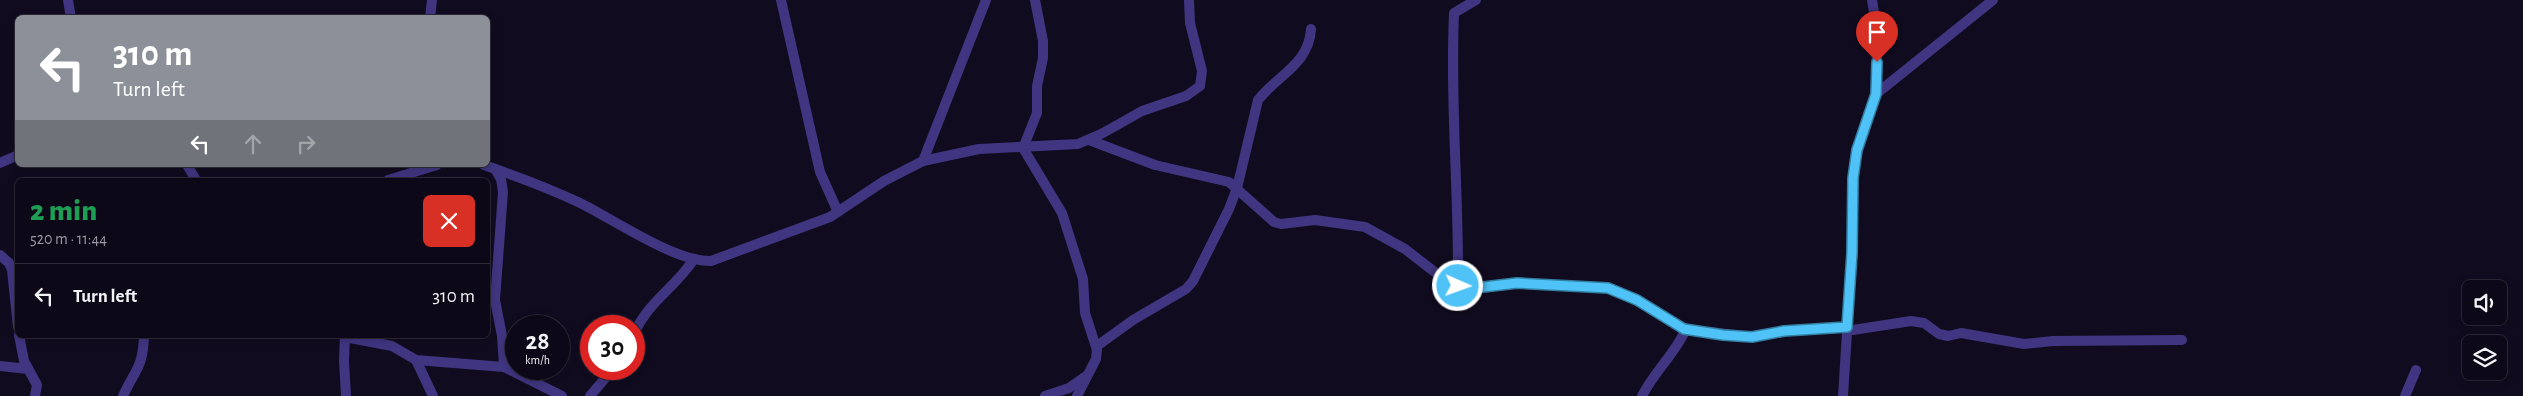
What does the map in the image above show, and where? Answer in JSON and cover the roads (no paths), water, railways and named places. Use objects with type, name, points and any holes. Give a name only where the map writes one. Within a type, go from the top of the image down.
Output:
[{"type":"street","points":[[68,0],[70,15]]},
{"type":"street","points":[[430,15],[432,0]]},
{"type":"street","points":[[781,0],[820,172],[838,212]]},
{"type":"street","points":[[923,161],[986,0]]},
{"type":"street","points":[[1023,148],[1037,113],[1037,86],[1043,58],[1043,41],[1035,0]]},
{"type":"street","points":[[490,167],[576,201],[652,242],[694,259],[711,261],[830,217],[884,181],[923,161],[978,149],[1066,146],[1089,140],[1142,111],[1186,96],[1200,86],[1202,71],[1190,23],[1190,0]]},
{"type":"street","points":[[1458,286],[1457,160],[1452,49],[1454,13],[1476,0]]},
{"type":"street","points":[[1843,396],[1852,253],[1853,178],[1857,150],[1876,94],[1877,30],[1872,0]]},
{"type":"street","points":[[1876,94],[1993,0]]},
{"type":"street","points":[[1096,346],[1133,320],[1186,288],[1193,281],[1229,209],[1237,188],[1258,100],[1301,60],[1310,40],[1311,29]]},
{"type":"street","points":[[1089,140],[1155,165],[1229,182],[1274,222],[1281,224],[1315,220],[1365,227],[1405,249],[1440,276],[1467,289],[1517,283],[1608,288],[1637,300],[1686,329],[1752,337],[1784,331],[1847,327],[1853,330],[1911,321],[1924,323],[1939,334],[1948,336],[1961,333],[2024,344],[2053,341],[2182,340]]},
{"type":"street","points":[[1023,148],[1057,203],[1065,221],[1083,279],[1085,313],[1096,346],[1096,359],[1076,396]]},
{"type":"street","points":[[0,163],[15,156]]},
{"type":"street","points":[[187,167],[195,178]]},
{"type":"street","points":[[395,178],[430,167]]},
{"type":"street","points":[[495,169],[501,178],[503,192],[495,300],[502,336],[504,367]]},
{"type":"street","points":[[0,255],[9,262],[12,270],[15,299]]},
{"type":"street","points":[[644,315],[649,307],[684,272],[694,259]]},
{"type":"street","points":[[1642,396],[1654,374],[1680,343],[1686,329]]},
{"type":"street","points":[[19,338],[21,352],[37,385],[35,396]]},
{"type":"street","points":[[123,396],[140,366],[144,354],[144,338]]},
{"type":"street","points":[[345,338],[346,396]]},
{"type":"street","points":[[354,338],[392,346],[416,360],[504,367],[562,396]]},
{"type":"street","points":[[416,360],[433,396]]},
{"type":"street","points":[[0,366],[28,369]]},
{"type":"street","points":[[2405,396],[2416,370]]},
{"type":"street","points":[[1045,396],[1069,388],[1086,376]]},
{"type":"street","points":[[590,396],[601,391],[607,380]]}]
